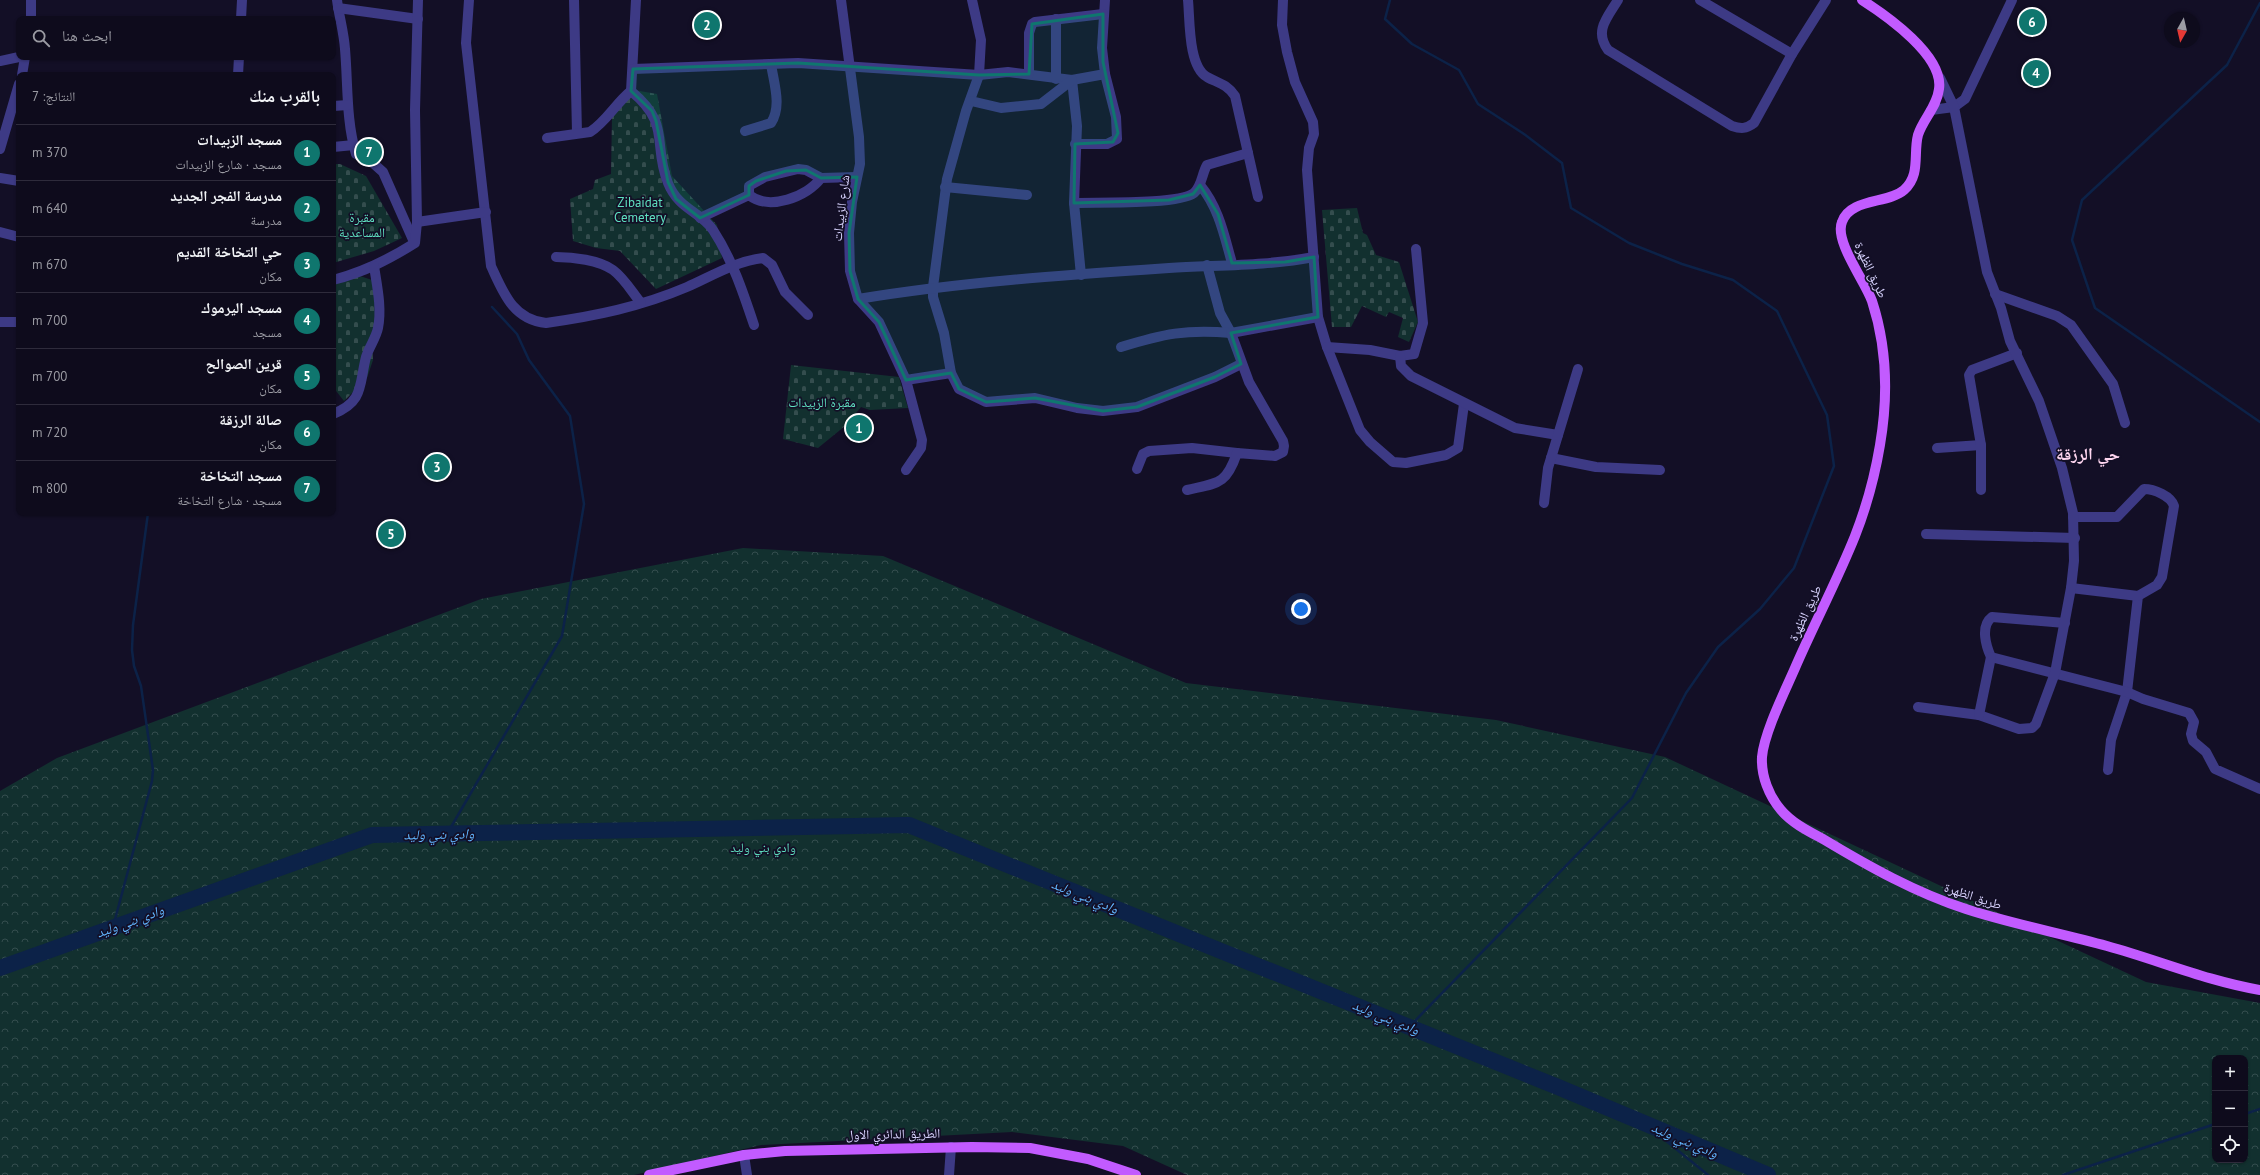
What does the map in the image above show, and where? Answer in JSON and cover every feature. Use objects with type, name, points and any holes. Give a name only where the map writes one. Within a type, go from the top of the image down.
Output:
[{"type":"main road","points":[[1862,0],[1889,18],[1912,39],[1938,72],[1940,78]]},
{"type":"main road","name":"طريق الظهرة","points":[[1940,78],[1937,98],[1919,134],[1916,167],[1908,186],[1894,196],[1854,208],[1846,214],[1841,223],[1841,237],[1866,287],[1881,337],[1884,360],[1884,400],[1880,445],[1856,534],[1775,714],[1762,754],[1764,774],[1770,794],[1782,811],[1797,824],[1848,854],[1934,898],[1998,919],[2108,946],[2212,979],[2260,990]]},
{"type":"main road","name":"الطريق الدائري الاول","points":[[650,1175],[744,1156],[835,1148],[951,1146],[1030,1148],[1088,1159],[1136,1175]]},
{"type":"street","points":[[30,0],[30,16]]},
{"type":"street","points":[[241,16],[242,0]]},
{"type":"street","points":[[415,243],[417,222],[415,110],[418,0]]},
{"type":"street","points":[[469,0],[466,43],[491,266],[503,294],[515,310],[524,317],[535,322],[546,323],[610,314],[686,288],[732,266],[757,258],[767,259],[772,265],[785,292],[808,315]]},
{"type":"street","points":[[574,0],[577,133]]},
{"type":"street","points":[[547,138],[590,132],[596,128],[619,100],[631,91],[636,0]]},
{"type":"street","name":"شارع الزبيدات","points":[[841,0],[851,66],[859,137],[860,164],[849,233],[850,271],[858,298],[879,322],[906,380],[922,440],[922,448],[906,470]]},
{"type":"street","points":[[972,0],[981,40],[979,75],[971,101],[966,111],[946,187],[933,287],[933,297],[944,333],[951,373],[959,389],[986,402],[1035,398],[1077,408],[1103,411],[1137,407],[1215,377],[1241,364]]},
{"type":"street","points":[[1076,144],[1107,144],[1117,139],[1116,117],[1105,74],[1103,55],[1103,14],[1105,0]]},
{"type":"street","points":[[1188,0],[1196,64],[1207,77],[1230,88],[1234,96],[1258,197]]},
{"type":"street","points":[[1283,0],[1282,25],[1289,60],[1295,82],[1313,122],[1314,134],[1309,148],[1307,170],[1318,317],[1327,347],[1360,430],[1370,442],[1393,462],[1406,463],[1446,455],[1458,448],[1464,404]]},
{"type":"street","points":[[1618,0],[1603,24],[1601,34],[1602,42],[1608,50],[1725,122],[1740,128],[1748,128],[1754,124],[1792,54],[1826,0]]},
{"type":"street","points":[[1700,0],[1792,54]]},
{"type":"street","points":[[1931,110],[1954,107],[1960,104],[1969,94],[2012,0]]},
{"type":"street","points":[[415,243],[383,172],[374,164],[356,154],[348,105],[345,46],[338,4],[418,19]]},
{"type":"street","points":[[1029,74],[1030,27],[1035,22],[1103,14]]},
{"type":"street","points":[[1056,19],[1056,79]]},
{"type":"street","points":[[0,61],[16,58]]},
{"type":"street","points":[[23,72],[25,60]]},
{"type":"street","points":[[238,72],[239,60]]},
{"type":"street","points":[[633,68],[771,64],[851,66],[979,75],[1008,72],[1072,80],[1105,74]]},
{"type":"street","points":[[745,131],[766,125],[775,117],[777,110],[771,64]]},
{"type":"street","points":[[1918,707],[1979,715],[2019,729],[2032,728],[2039,719],[2055,673],[2071,588],[2075,538],[2073,517],[2062,468],[2039,401],[2010,341],[1987,272],[1954,107],[1940,78]]},
{"type":"street","points":[[971,101],[1001,108],[1041,104],[1072,80]]},
{"type":"street","points":[[1072,80],[1077,112],[1074,203],[1081,274]]},
{"type":"street","points":[[631,91],[652,111],[656,121],[668,182],[676,199],[712,229],[732,266],[754,325]]},
{"type":"street","points":[[0,150],[16,97]]},
{"type":"street","points":[[336,106],[348,105]]},
{"type":"street","points":[[336,147],[354,145]]},
{"type":"street","points":[[1074,203],[1169,200],[1193,194],[1200,185],[1207,165],[1248,153]]},
{"type":"street","points":[[749,195],[749,186],[756,181],[786,171],[806,170],[821,178],[857,177]]},
{"type":"street","points":[[0,178],[16,181]]},
{"type":"street","points":[[749,195],[761,201],[776,201],[805,193],[815,186],[821,178]]},
{"type":"street","points":[[1200,185],[1211,199],[1218,214],[1232,264]]},
{"type":"street","points":[[946,187],[1027,195]]},
{"type":"street","points":[[700,218],[749,195]]},
{"type":"street","points":[[417,222],[486,212]]},
{"type":"street","points":[[0,232],[16,236]]},
{"type":"street","points":[[336,279],[385,262],[415,243]]},
{"type":"street","points":[[1327,347],[1370,350],[1400,356],[1414,354],[1423,323],[1416,249]]},
{"type":"street","points":[[556,257],[571,258],[607,266],[614,271],[641,303]]},
{"type":"street","points":[[858,298],[933,287],[1081,274],[1207,265],[1286,262],[1314,258]]},
{"type":"street","points":[[1137,469],[1143,454],[1149,451],[1192,448],[1237,453],[1280,455],[1284,446],[1248,382],[1230,332],[1220,313],[1207,265]]},
{"type":"street","points":[[336,412],[356,401],[366,356],[378,329],[379,298],[374,266]]},
{"type":"street","points":[[1995,294],[2057,316],[2071,325],[2113,384],[2125,423]]},
{"type":"street","points":[[1121,348],[1161,334],[1188,331],[1249,331],[1318,317]]},
{"type":"street","points":[[0,322],[16,322]]},
{"type":"street","points":[[1981,490],[1981,445],[1969,375],[1972,370],[2016,353]]},
{"type":"street","points":[[1400,356],[1401,366],[1404,371],[1464,404],[1515,428],[1558,435]]},
{"type":"street","points":[[1544,503],[1547,474],[1551,458],[1578,369]]},
{"type":"street","points":[[906,380],[951,373]]},
{"type":"street","points":[[1937,448],[1981,445]]},
{"type":"street","points":[[1187,490],[1211,485],[1227,476],[1231,472],[1237,453]]},
{"type":"street","points":[[1551,458],[1596,467],[1660,470]]},
{"type":"street","points":[[2071,588],[2138,596],[2158,585],[2164,571],[2174,510],[2173,502],[2170,498],[2149,489],[2144,489],[2117,517],[2073,517]]},
{"type":"street","points":[[1926,534],[2075,538]]},
{"type":"street","points":[[2108,770],[2111,740],[2127,692],[2138,596]]},
{"type":"street","points":[[1979,715],[1991,657],[1985,638],[1987,623],[1992,617],[2065,623]]},
{"type":"street","points":[[1991,657],[2127,692],[2143,699],[2189,713],[2194,722],[2191,734],[2193,741],[2206,752],[2215,770],[2260,789]]},
{"type":"street","points":[[949,1175],[951,1146]]},
{"type":"street","points":[[744,1156],[747,1175]]},
{"type":"highlighted area","points":[[1103,14],[1103,62],[1118,133],[1113,142],[1075,144],[1074,203],[1169,200],[1193,194],[1200,185],[1218,214],[1232,263],[1285,262],[1314,257],[1318,317],[1231,333],[1241,364],[1215,377],[1137,407],[1103,411],[1035,398],[986,402],[959,389],[951,373],[906,380],[879,322],[858,299],[850,271],[849,233],[857,177],[821,178],[806,170],[786,171],[756,181],[749,186],[749,195],[700,218],[676,199],[668,182],[656,121],[652,111],[631,91],[633,69],[798,63],[979,75],[1029,74],[1032,24]]},
{"type":"green space","name":"Zibaidat Cemetery","points":[[634,90],[657,94],[672,176],[717,225],[722,258],[656,289],[620,251],[596,248],[573,241],[570,199],[593,189],[595,180],[611,174],[612,116]]},
{"type":"green space","name":"مقبرة المساعدية","points":[[336,164],[340,164],[366,176],[402,238],[374,251],[336,262]]},
{"type":"green space","points":[[1357,208],[1363,233],[1367,235],[1376,255],[1399,262],[1418,322],[1409,342],[1398,337],[1403,318],[1389,312],[1386,317],[1362,306],[1351,327],[1332,327],[1322,210]]},
{"type":"green space","points":[[351,273],[372,280],[384,309],[372,340],[373,360],[367,378],[344,401],[336,391],[336,276]]},
{"type":"green space","name":"مقبرة الزبيدات","points":[[791,365],[899,377],[908,408],[870,410],[861,407],[845,426],[818,448],[783,439]]},
{"type":"green space","name":"وادي بني وليد","points":[[743,548],[883,556],[1186,683],[1496,720],[1665,757],[2146,982],[2260,1003],[2260,1175],[1187,1175],[1123,1146],[1012,1132],[761,1145],[634,1175],[0,1175],[0,791],[57,758],[481,599]]},
{"type":"waterway","points":[[1390,0],[1385,19],[1412,44],[1459,70],[1478,104],[1524,134],[1562,163],[1571,208],[1629,243],[1682,264],[1733,280],[1777,311],[1827,415],[1834,466],[1794,568],[1760,609],[1718,647],[1686,693],[1632,798],[1409,1027]]},
{"type":"waterway","points":[[2260,3],[2227,65],[2082,200],[2072,240],[2095,308],[2260,422]]},
{"type":"waterway","points":[[447,834],[562,636],[584,504],[570,416],[529,360],[517,334],[492,307]]},
{"type":"waterway","points":[[113,927],[152,781],[153,770],[141,686],[134,666],[132,650],[133,625],[148,516]]},
{"type":"waterway","name":"وادي بني وليد","points":[[0,968],[372,835],[909,825],[1558,1087],[1768,1175]]},
{"type":"waterway","points":[[2248,1113],[2260,1109]]},
{"type":"waterway","points":[[1643,1122],[1708,1175]]},
{"type":"waterway","points":[[2063,1175],[2212,1125]]},
{"type":"place","name":"صالة الرزقة","points":[[2032,22]]},
{"type":"place","name":"مدرسة الفجر الجديد","points":[[707,25]]},
{"type":"place","name":"مسجد اليرموك","points":[[2036,73]]},
{"type":"place","name":"مسجد التخاخة","points":[[369,152]]},
{"type":"place","name":"مسجد الزبيدات","points":[[859,428]]},
{"type":"place","name":"حي التخاخة القديم","points":[[437,467]]},
{"type":"place","name":"قرين الصوالح","points":[[391,534]]},
{"type":"district","name":"حي الرزقة","points":[[2088,454]]}]
